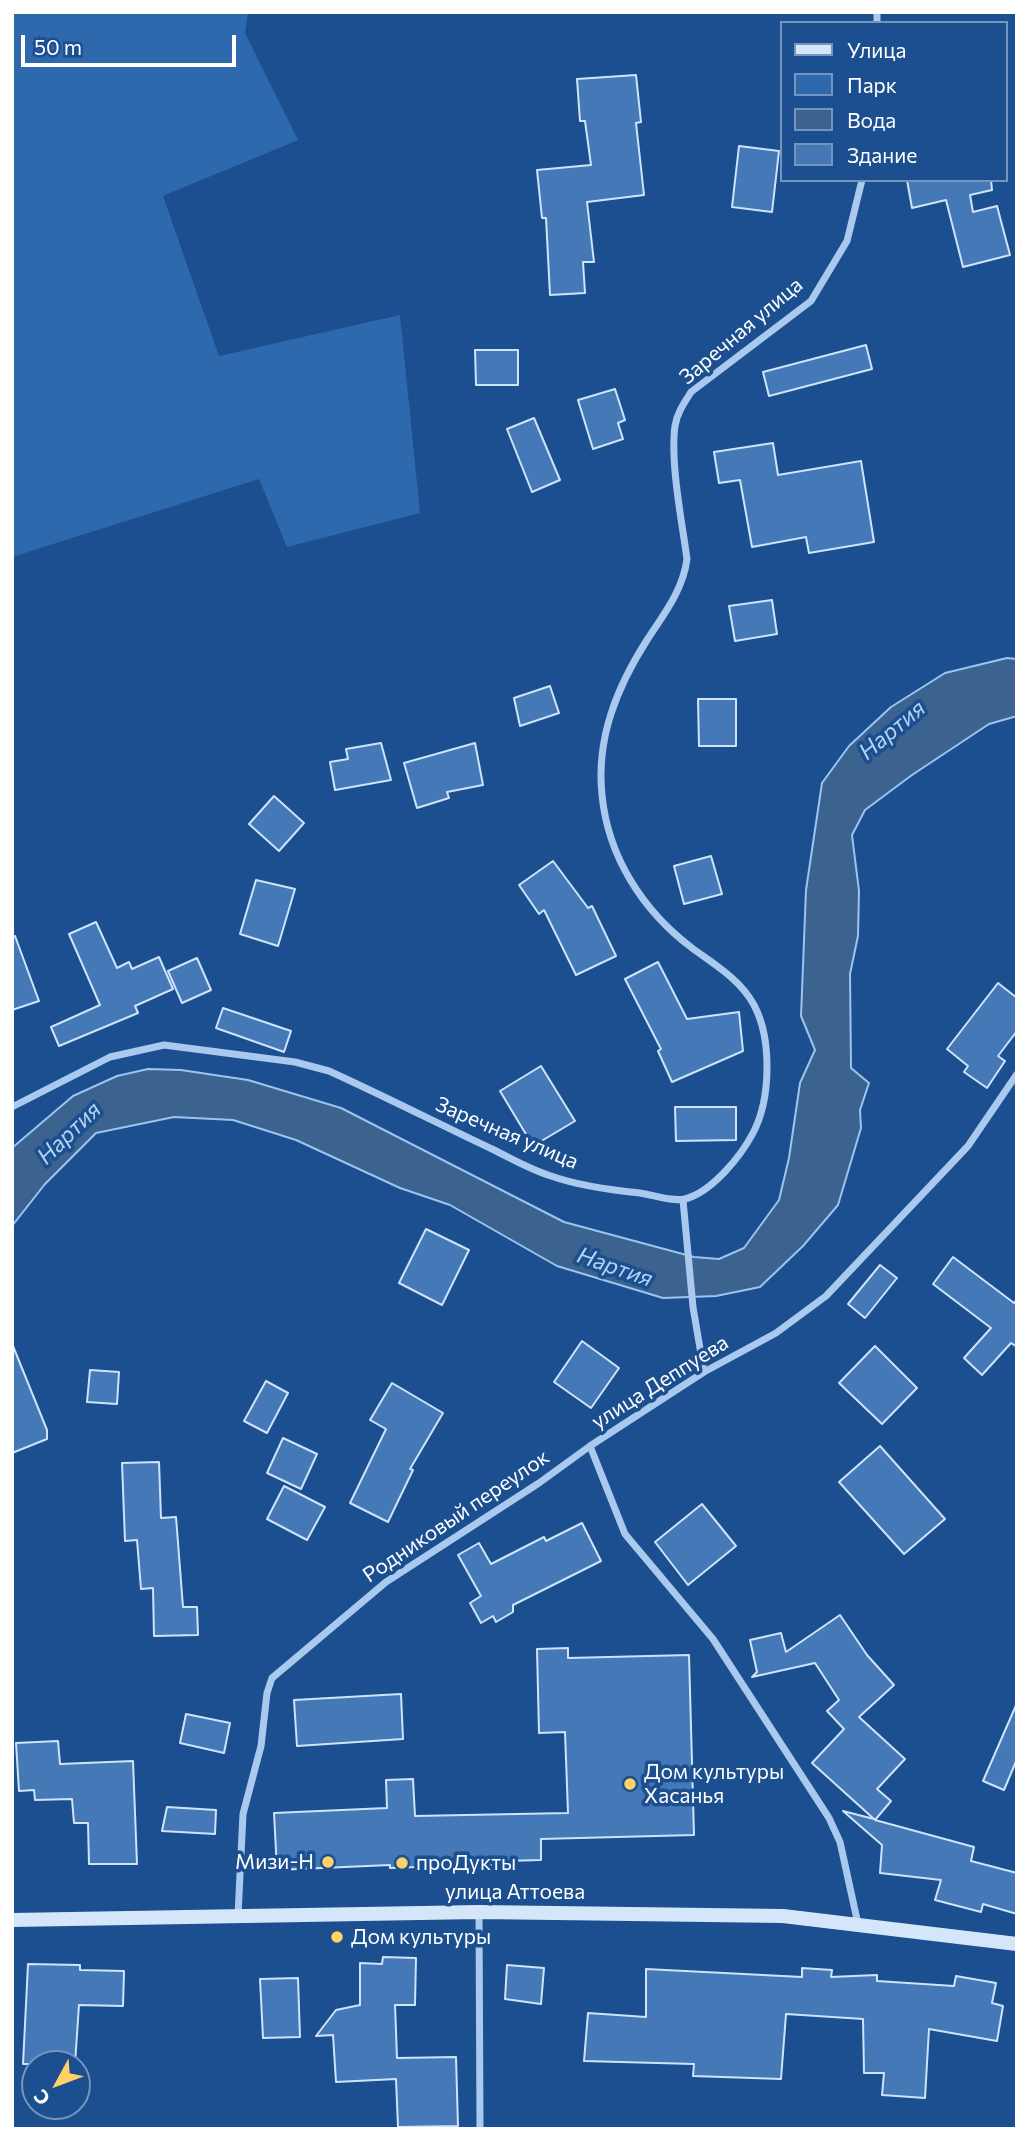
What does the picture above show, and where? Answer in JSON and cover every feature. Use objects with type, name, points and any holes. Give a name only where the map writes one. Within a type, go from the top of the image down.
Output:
[{"type":"street","name":"Заречная улица","points":[[12,1107],[110,1057],[164,1045],[295,1062],[329,1071],[550,1176],[596,1188],[683,1199],[699,1193],[745,1148],[759,1122],[766,1072],[762,1028],[755,1006],[744,989],[655,918],[632,884],[610,835],[602,797],[603,738],[623,683],[678,592],[686,570],[675,452],[675,428],[679,411],[691,392],[811,301],[847,240],[862,182]]},
{"type":"street","name":"улица Деппуева","points":[[858,1924],[840,1842],[829,1818],[713,1639],[625,1534],[590,1446],[704,1372],[776,1333],[848,1276],[968,1146],[1017,1074]]},
{"type":"street","points":[[683,1199],[693,1307],[704,1372]]},
{"type":"street","name":"Родниковый переулок","points":[[238,1915],[243,1814],[261,1746],[267,1693],[272,1678],[386,1582],[539,1483],[590,1446]]},
{"type":"street","points":[[479,1912],[480,2129]]},
{"type":"street","name":"улица Аттоева","points":[[12,1920],[479,1912],[783,1916],[1017,1944]]},
{"type":"green space","points":[[12,12],[248,12],[245,33],[298,140],[163,196],[219,356],[400,315],[420,513],[287,547],[259,479],[12,557]]},
{"type":"water","name":"Нартия","points":[[1007,658],[1017,659],[1017,716],[989,724],[912,775],[865,810],[852,835],[859,891],[858,936],[850,974],[851,1068],[869,1083],[860,1110],[861,1128],[838,1205],[803,1246],[760,1287],[716,1296],[663,1298],[557,1266],[450,1205],[400,1188],[296,1140],[233,1120],[174,1117],[96,1133],[45,1184],[12,1226],[12,1148],[73,1096],[117,1076],[148,1069],[181,1070],[248,1080],[341,1108],[564,1222],[694,1257],[719,1259],[744,1248],[779,1200],[789,1158],[800,1083],[815,1050],[801,1016],[806,890],[822,783],[849,746],[891,707],[945,673]]},
{"type":"building","points":[[636,75],[641,122],[636,123],[644,195],[587,202],[594,262],[583,262],[585,293],[550,295],[546,218],[542,218],[537,170],[591,165],[585,121],[580,121],[577,79]]},
{"type":"building","points":[[739,146],[779,151],[772,212],[732,207]]},
{"type":"building","points":[[907,182],[991,182],[992,190],[970,195],[973,212],[997,206],[1010,255],[963,267],[946,200],[912,208]]},
{"type":"building","points":[[866,345],[872,369],[769,396],[763,372]]},
{"type":"building","points":[[475,350],[518,350],[518,385],[476,385]]},
{"type":"building","points":[[615,389],[625,420],[618,423],[623,439],[593,449],[578,400]]},
{"type":"building","points":[[534,418],[560,480],[532,492],[507,429]]},
{"type":"building","points":[[773,443],[778,475],[861,461],[874,542],[809,553],[806,537],[752,547],[740,480],[719,483],[714,452]]},
{"type":"building","points":[[772,600],[777,634],[735,641],[729,606]]},
{"type":"building","points":[[550,686],[559,713],[520,726],[514,698]]},
{"type":"building","points":[[698,699],[736,699],[736,746],[699,746]]},
{"type":"building","points":[[381,743],[391,780],[335,790],[330,762],[348,759],[346,749]]},
{"type":"building","points":[[475,743],[483,785],[447,792],[449,798],[417,808],[404,763]]},
{"type":"building","points":[[274,796],[304,823],[279,851],[249,824]]},
{"type":"building","points":[[711,856],[722,894],[684,904],[674,866]]},
{"type":"building","points":[[553,861],[588,908],[592,906],[616,956],[576,975],[544,910],[539,914],[519,885]]},
{"type":"building","points":[[256,880],[295,889],[278,946],[240,934]]},
{"type":"building","points":[[96,922],[117,968],[129,962],[132,969],[159,957],[173,989],[135,1006],[138,1013],[59,1046],[51,1027],[100,1005],[69,934]]},
{"type":"building","points":[[15,936],[39,1001],[12,1010],[12,937]]},
{"type":"building","points":[[197,958],[211,990],[182,1003],[168,971]]},
{"type":"building","points":[[658,962],[687,1019],[739,1012],[743,1051],[672,1082],[658,1051],[661,1049],[625,979]]},
{"type":"building","points":[[998,983],[1017,998],[1017,1031],[998,1056],[1005,1061],[987,1088],[964,1072],[968,1066],[947,1049]]},
{"type":"building","points":[[223,1008],[291,1031],[284,1052],[216,1028]]},
{"type":"building","points":[[541,1066],[575,1121],[533,1146],[500,1091]]},
{"type":"building","points":[[675,1107],[736,1107],[736,1140],[676,1141]]},
{"type":"building","points":[[426,1229],[469,1250],[442,1305],[399,1283]]},
{"type":"building","points":[[953,1257],[1014,1303],[1017,1300],[1017,1347],[1011,1343],[982,1375],[964,1358],[991,1328],[933,1284]]},
{"type":"building","points":[[880,1265],[897,1278],[865,1318],[848,1304]]},
{"type":"building","points":[[582,1341],[619,1368],[591,1408],[554,1382]]},
{"type":"building","points":[[13,1346],[47,1430],[47,1439],[12,1453]]},
{"type":"building","points":[[875,1346],[917,1388],[882,1424],[839,1383]]},
{"type":"building","points":[[90,1370],[119,1372],[117,1404],[87,1402]]},
{"type":"building","points":[[266,1381],[288,1393],[267,1433],[244,1421]]},
{"type":"building","points":[[392,1383],[443,1413],[410,1469],[413,1470],[388,1522],[350,1503],[386,1429],[370,1420]]},
{"type":"building","points":[[283,1438],[317,1454],[301,1489],[267,1473]]},
{"type":"building","points":[[880,1446],[945,1519],[904,1554],[839,1482]]},
{"type":"building","points":[[159,1462],[161,1518],[176,1517],[183,1607],[197,1607],[198,1635],[154,1636],[153,1588],[141,1589],[137,1540],[125,1541],[122,1463]]},
{"type":"building","points":[[284,1486],[325,1507],[307,1540],[267,1519]]},
{"type":"building","points":[[702,1504],[736,1546],[688,1585],[655,1542]]},
{"type":"building","points":[[582,1523],[601,1561],[513,1605],[513,1612],[496,1622],[493,1616],[481,1623],[470,1603],[481,1596],[458,1555],[479,1543],[491,1564],[544,1537],[546,1541]]},
{"type":"building","points":[[840,1615],[867,1655],[894,1685],[859,1717],[905,1759],[877,1789],[891,1801],[875,1820],[974,1847],[971,1861],[1017,1873],[1017,1914],[983,1904],[981,1912],[935,1900],[941,1880],[880,1873],[882,1845],[843,1811],[874,1819],[812,1763],[844,1729],[827,1711],[839,1700],[815,1663],[752,1677],[757,1672],[750,1640],[781,1633],[786,1652]]},
{"type":"building","name":"Дом культуры Хасанья","points":[[568,1648],[568,1658],[689,1655],[694,1835],[541,1839],[541,1860],[504,1861],[505,1865],[469,1866],[469,1860],[417,1861],[417,1867],[390,1868],[390,1865],[277,1870],[274,1813],[387,1808],[386,1780],[413,1779],[415,1816],[568,1813],[565,1732],[539,1733],[537,1649]]},
{"type":"building","points":[[401,1694],[403,1739],[297,1746],[294,1700]]},
{"type":"building","points":[[1017,1703],[1017,1759],[1004,1790],[983,1781]]},
{"type":"building","points":[[186,1714],[230,1723],[224,1753],[180,1743]]},
{"type":"building","points":[[58,1741],[60,1764],[133,1761],[137,1864],[89,1864],[88,1823],[74,1823],[72,1799],[35,1800],[34,1790],[19,1791],[16,1743]]},
{"type":"building","points":[[167,1807],[216,1810],[215,1834],[162,1831]]},
{"type":"building","points":[[383,1957],[416,1958],[415,2005],[395,2005],[397,2058],[456,2057],[458,2126],[398,2127],[396,2079],[336,2082],[333,2035],[316,2036],[336,2010],[360,2005],[360,1963],[382,1964]]},
{"type":"building","points":[[28,1964],[80,1965],[80,1970],[124,1971],[123,2006],[79,2005],[76,2050],[24,2050]]},
{"type":"building","points":[[507,1965],[544,1968],[541,2004],[505,1999]]},
{"type":"building","points":[[802,1968],[832,1970],[831,1977],[877,1975],[877,1981],[954,1986],[956,1976],[996,1983],[992,2003],[1003,2006],[997,2041],[929,2029],[925,2098],[882,2095],[884,2073],[864,2073],[863,2019],[786,2014],[781,2079],[693,2076],[694,2064],[584,2061],[588,2013],[646,2017],[646,1969],[802,1977]]},
{"type":"building","points":[[298,1978],[300,2037],[263,2038],[260,1979]]},
{"type":"place","name":"Дом культуры Хасанья","points":[[630,1784]]},
{"type":"place","name":"Мизи-Н","points":[[328,1862]]},
{"type":"place","name":"проДукты","points":[[402,1863]]},
{"type":"place","name":"Дом культуры","points":[[337,1937]]}]
